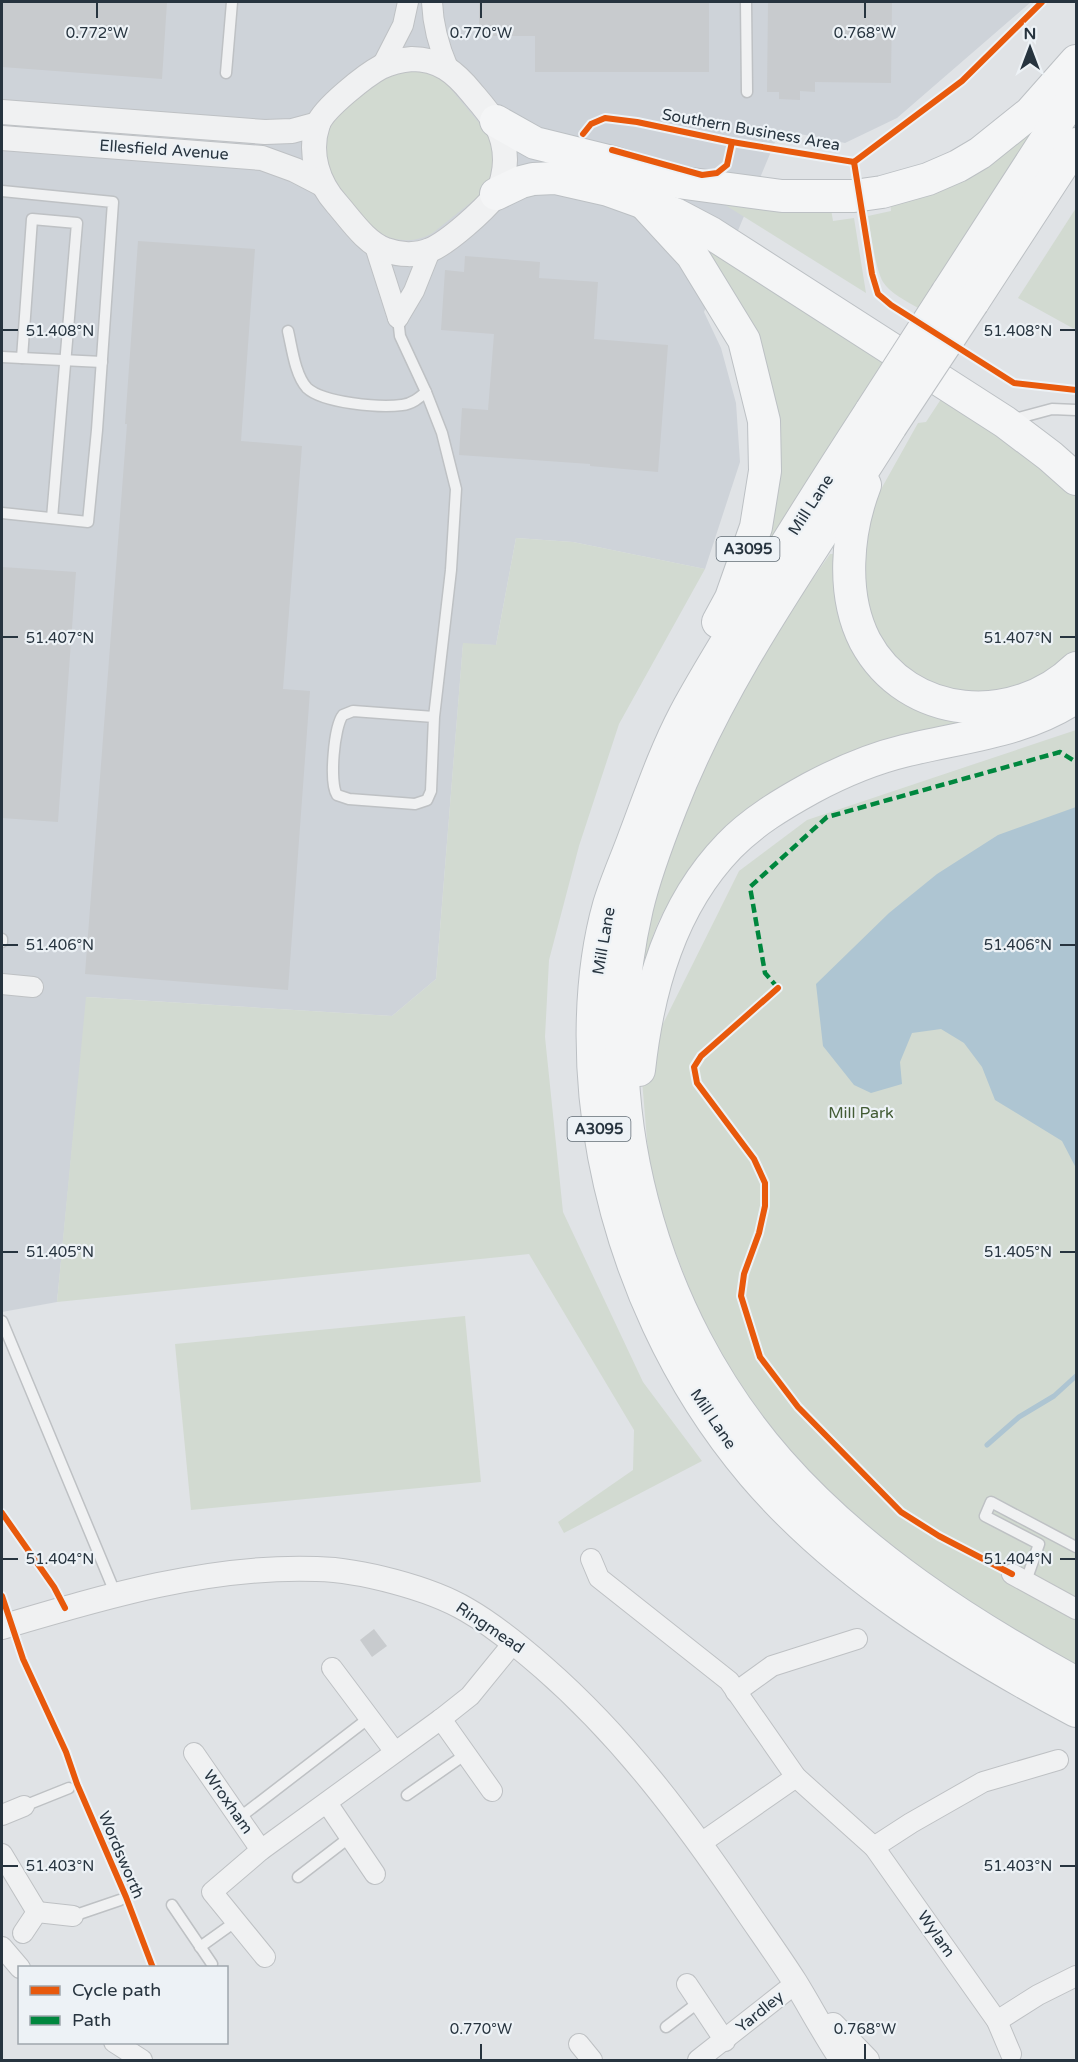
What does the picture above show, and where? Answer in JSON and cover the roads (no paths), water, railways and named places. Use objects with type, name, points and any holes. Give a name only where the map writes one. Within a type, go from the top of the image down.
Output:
[{"type":"main road","name":"A3095","points":[[496,121],[535,143],[612,162],[670,180],[797,197],[854,196],[903,187],[948,170],[980,153],[1030,113],[1077,61]]},
{"type":"main road","name":"Mill Lane","points":[[1077,93],[960,297],[740,666],[692,757],[655,850],[637,909],[627,972],[622,1072],[630,1150],[650,1230],[690,1330],[724,1390],[779,1462],[860,1541],[902,1574],[1007,1643],[1077,1683]]},
{"type":"main road","name":"Mill Lane","points":[[960,297],[1077,144]]},
{"type":"main road","name":"A3095","points":[[496,194],[527,181],[555,178],[608,190],[675,214],[711,233],[1018,418],[1077,451]]},
{"type":"main road","name":"A3095","points":[[670,180],[712,212],[801,269],[1018,418],[1050,456],[1077,479]]},
{"type":"main road","name":"A3095","points":[[610,904],[623,834],[665,724],[692,668],[731,598],[756,527],[765,471],[764,421],[744,340],[692,255],[644,203]]},
{"type":"main road","name":"A3095","points":[[882,426],[855,516],[850,564],[853,602],[860,630],[884,667],[911,688],[936,701],[952,706],[984,708],[1015,704],[1045,692],[1058,685],[1077,668]]},
{"type":"main road","name":"Mill Lane","points":[[882,426],[780,553],[685,714],[666,754],[610,904],[602,939],[596,983],[592,1057],[594,1094],[609,1182],[629,1253],[657,1325],[708,1414],[754,1476],[792,1515],[852,1568],[888,1596],[989,1663],[1077,1711]]},
{"type":"main road","name":"A3095","points":[[630,1150],[642,1046],[656,974],[674,927],[709,871],[730,844],[748,828],[787,801],[855,767],[902,751],[1018,726],[1077,697]]},
{"type":"street","points":[[382,66],[403,24],[408,2]]},
{"type":"street","points":[[375,246],[398,254],[430,250],[462,228],[496,194],[503,176],[505,157],[503,139],[496,121],[448,68],[438,47],[432,2]]},
{"type":"street","points":[[398,318],[375,246],[328,194],[322,184],[315,160],[318,124],[340,98],[382,66],[402,60],[418,59],[448,68]]},
{"type":"street","name":"Ellesfield Avenue","points":[[2,112],[265,132],[292,131],[318,124]]},
{"type":"street","name":"Ellesfield Avenue","points":[[2,138],[262,158],[295,170],[322,184]]},
{"type":"street","points":[[398,318],[414,291],[430,250]]},
{"type":"street","points":[[2,984],[33,987]]},
{"type":"street","name":"Wylam","points":[[591,1559],[599,1578],[729,1681],[796,1777],[874,1847],[997,2021],[1011,2054]]},
{"type":"street","name":"Ringmead","points":[[2,1627],[116,1596],[217,1574],[272,1569],[358,1572],[427,1593],[466,1609],[514,1642],[590,1711],[640,1767],[701,1843],[796,1983],[842,2061]]},
{"type":"street","points":[[1019,1577],[1077,1609]]},
{"type":"street","points":[[736,1692],[772,1666],[857,1640]]},
{"type":"street","name":"Wroxham","points":[[265,1957],[212,1892],[261,1850],[470,1696],[514,1642]]},
{"type":"street","points":[[332,1668],[395,1752]]},
{"type":"street","points":[[441,1719],[492,1791]]},
{"type":"street","name":"Wroxham","points":[[194,1753],[261,1850]]},
{"type":"street","points":[[874,1847],[983,1782],[1058,1760]]},
{"type":"street","points":[[701,1843],[796,1777]]},
{"type":"street","points":[[327,1803],[375,1874]]},
{"type":"street","points":[[2,1815],[24,1806]]},
{"type":"street","points":[[2,1854],[37,1912],[23,1933]]},
{"type":"street","name":"Wordsworth","points":[[37,1912],[73,1916]]},
{"type":"street","points":[[2,1947],[18,1966]]},
{"type":"street","points":[[997,2021],[1038,1995],[1077,1976]]},
{"type":"street","name":"Ringmead","points":[[796,1983],[867,2061]]},
{"type":"street","name":"Yardley","points":[[698,2061],[796,1983]]},
{"type":"street","name":"Yardley","points":[[687,1984],[725,2040]]},
{"type":"street","points":[[116,2044],[141,2060]]},
{"type":"street","points":[[579,2044],[592,2061]]},
{"type":"lane","points":[[226,73],[232,2]]},
{"type":"lane","points":[[746,2],[747,92]]},
{"type":"lane","points":[[2,191],[113,202],[88,522],[2,513]]},
{"type":"lane","points":[[21,358],[32,219],[77,223],[52,518]]},
{"type":"lane","points":[[398,318],[400,336],[442,433],[456,489],[451,570],[434,717],[431,791],[427,800],[415,804],[349,799],[337,795],[332,783],[338,725],[343,715],[353,711],[434,717]]},
{"type":"lane","points":[[288,331],[300,377],[308,388],[324,398],[346,403],[402,405],[412,402],[426,392]]},
{"type":"lane","points":[[2,357],[102,362]]},
{"type":"lane","points":[[1018,418],[1052,409],[1077,410]]},
{"type":"lane","points":[[2,1321],[116,1596]]},
{"type":"lane","points":[[1019,1577],[1039,1544],[984,1516],[991,1502],[1077,1547]]},
{"type":"lane","points":[[239,1818],[369,1718]]},
{"type":"lane","points":[[407,1795],[466,1754]]},
{"type":"lane","points":[[24,1806],[69,1788]]},
{"type":"lane","points":[[298,1876],[350,1837]]},
{"type":"lane","name":"Wordsworth","points":[[73,1916],[120,1900]]},
{"type":"lane","points":[[172,1905],[212,1964]]},
{"type":"lane","points":[[200,1947],[235,1922]]},
{"type":"lane","points":[[666,2027],[699,2002]]},
{"type":"water","points":[[1076,807],[1076,1168],[1062,1141],[995,1100],[982,1067],[964,1043],[941,1029],[912,1033],[900,1062],[902,1084],[871,1093],[854,1085],[823,1046],[816,984],[889,913],[937,874],[998,835]]},
{"type":"waterway","points":[[987,1445],[1019,1417],[1054,1396],[1076,1376]]},
{"type":"park label","name":"Mill Park","points":[[861,1113]]}]
